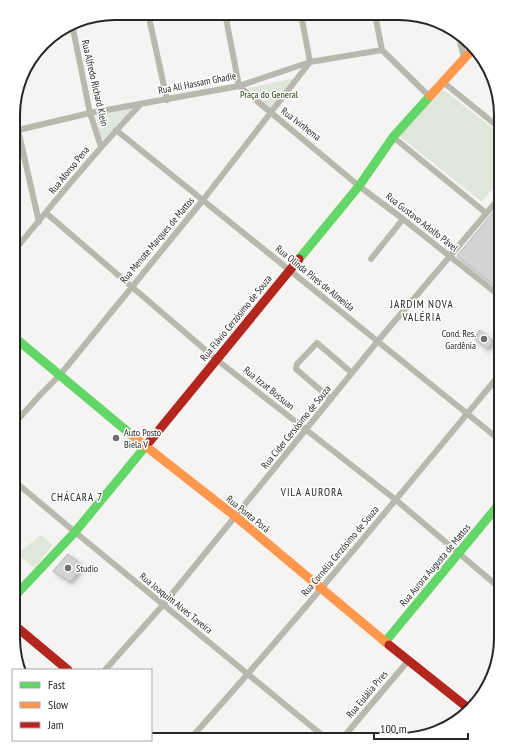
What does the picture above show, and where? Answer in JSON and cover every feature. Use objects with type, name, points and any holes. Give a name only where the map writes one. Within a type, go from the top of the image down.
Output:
[{"type":"street","points":[[150,20],[167,100]]},
{"type":"street","points":[[226,20],[239,86]]},
{"type":"street","points":[[302,20],[310,62]]},
{"type":"street","points":[[376,20],[382,50],[430,97]]},
{"type":"street","name":"Rua Alfredo Richard Klein","points":[[73,30],[90,113],[101,147]]},
{"type":"street","points":[[460,43],[464,58]]},
{"type":"street","name":"Rua Ali Hassam Ghadie","points":[[20,130],[90,113],[239,86],[310,62],[382,50]]},
{"type":"street","name":"Rua Flávio Cerzósimo de Souza","points":[[20,590],[74,532],[217,360],[359,186],[393,137],[470,52]]},
{"type":"street","name":"Rua Menote Marques de Mattos","points":[[20,417],[40,394],[60,375],[204,200],[310,62]]},
{"type":"street","points":[[443,82],[494,123]]},
{"type":"street","name":"Rua Ivinhema","points":[[239,86],[270,113],[332,162]]},
{"type":"street","name":"Rua Afonso Pena","points":[[20,244],[101,147],[141,104]]},
{"type":"street","name":"Rua Olinda Pires de Almeida","points":[[116,130],[494,435]]},
{"type":"street","points":[[393,137],[486,213]]},
{"type":"street","points":[[20,147],[39,222]]},
{"type":"street","name":"Rua Gustavo Adolfo Pável","points":[[332,162],[359,186],[494,291]]},
{"type":"street","name":"Rua Cider Cersósimo de Souza","points":[[106,669],[163,605],[352,373],[494,204]]},
{"type":"street","name":"Rua Izzat Bussuan","points":[[46,213],[217,360],[396,500],[494,583]]},
{"type":"street","points":[[370,259],[403,219]]},
{"type":"street","name":"Rua Ponta Porã","points":[[20,343],[145,446],[236,517],[384,642],[465,706]]},
{"type":"street","points":[[331,399],[296,370],[297,364],[317,343],[352,373]]},
{"type":"street","name":"Rua Cornélia Cerzósimo de Souza","points":[[195,733],[321,589],[494,381]]},
{"type":"street","name":"Rua Joaquim Alves Taveira","points":[[20,486],[320,733]]},
{"type":"street","name":"Rua Aurora Augusta de Mattos","points":[[384,642],[494,511]]},
{"type":"street","points":[[20,630],[67,669]]},
{"type":"street","name":"Rua Eulália Pires","points":[[347,733],[408,660]]},
{"type":"green space","name":"Praça do General","points":[[295,78],[270,109],[248,88]]},
{"type":"green space","points":[[437,85],[494,129],[494,187],[482,202],[398,135]]},
{"type":"green space","points":[[135,106],[101,142],[96,114]]},
{"type":"green space","points":[[41,535],[53,545],[34,568],[20,556],[20,552]]},
{"type":"building","points":[[494,211],[494,285],[457,256]]},
{"type":"building","name":"Cond. Res. Gardênia","points":[[480,330],[493,341],[487,349],[474,338]]},
{"type":"building","name":"Studio","points":[[68,554],[83,566],[70,582],[53,571]]},
{"type":"traffic: fast","points":[[299,259],[359,186],[393,137],[430,96]]},
{"type":"traffic: fast","points":[[20,342],[134,437]]},
{"type":"traffic: fast","points":[[20,591],[75,532],[150,441]]},
{"type":"traffic: fast","points":[[385,642],[494,510]]},
{"type":"traffic: slow","points":[[430,96],[470,52]]},
{"type":"traffic: slow","points":[[134,437],[236,517],[389,645]]},
{"type":"traffic: jam","points":[[150,441],[299,259]]},
{"type":"traffic: jam","points":[[20,630],[67,669]]},
{"type":"traffic: jam","points":[[389,645],[465,706]]},
{"type":"place","name":"Cond. Res. Gardênia","points":[[484,339]]},
{"type":"place","name":"Auto Posto Biela V","points":[[116,438]]},
{"type":"place","name":"Studio","points":[[68,568]]},
{"type":"district","name":"JARDIM NOVA VALÉRIA","points":[[422,310]]},
{"type":"district","name":"VILA AURORA","points":[[312,492]]},
{"type":"district","name":"CHÁCARA 7","points":[[77,497]]}]
